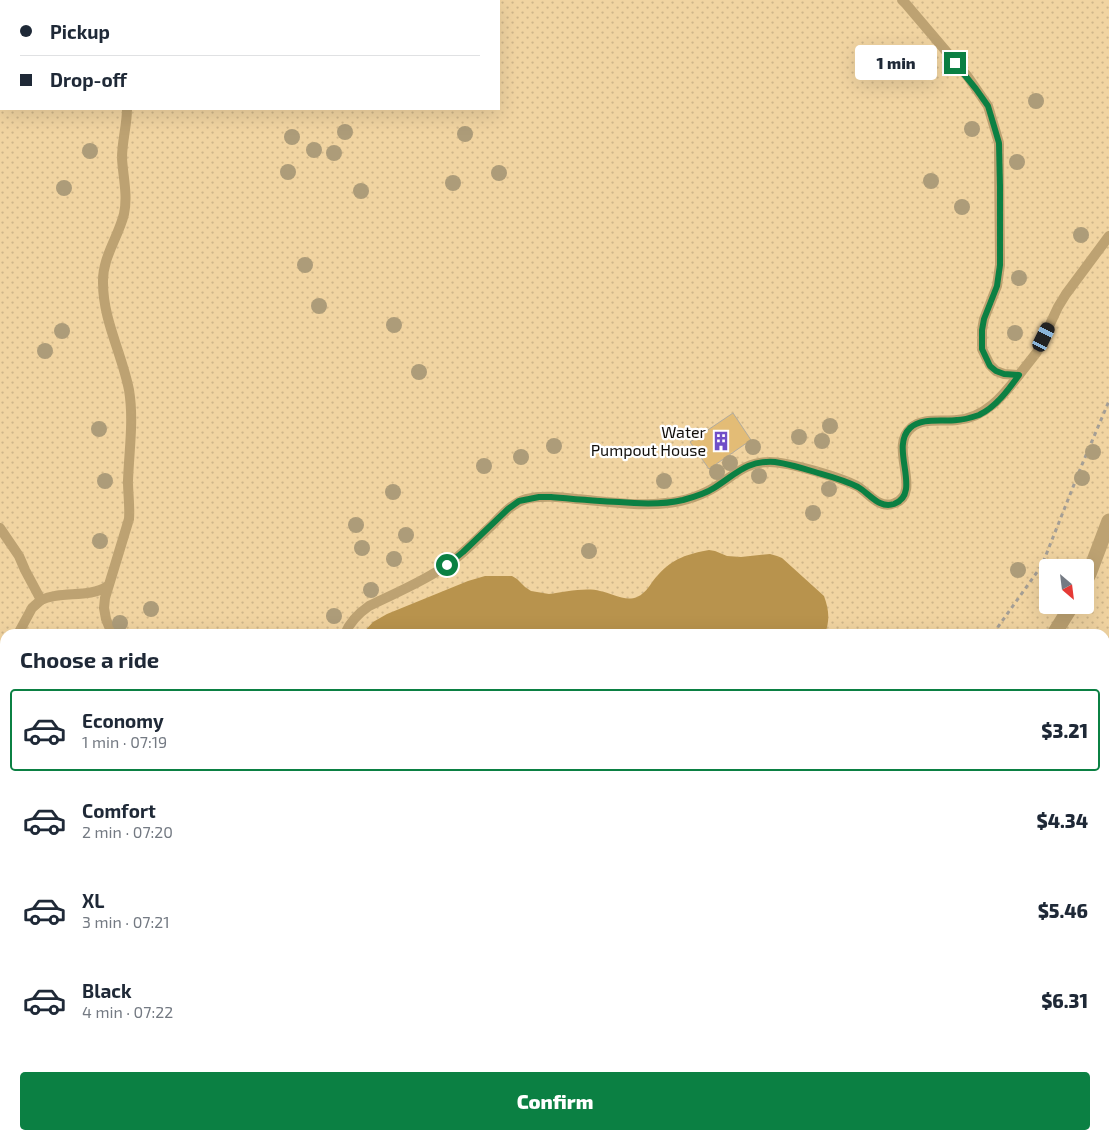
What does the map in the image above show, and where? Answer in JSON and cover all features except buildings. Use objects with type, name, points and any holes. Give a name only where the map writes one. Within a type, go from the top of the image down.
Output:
[{"type":"street","points":[[1094,561],[1109,522]]},
{"type":"street","points":[[1057,629],[1066,614]]},
{"type":"lane","points":[[902,0],[931,33],[988,106],[999,143],[1000,265],[997,286],[984,319],[982,349],[990,366],[996,371],[1004,374],[1019,375]]},
{"type":"lane","points":[[110,629],[104,608],[108,586],[129,519],[128,482],[131,426],[130,396],[106,310],[103,284],[105,264],[124,215],[126,196],[122,157],[127,110]]},
{"type":"lane","points":[[348,629],[355,617],[369,606],[426,578],[447,565],[508,509],[519,501],[528,498],[551,497],[649,504],[669,503],[706,492],[751,464],[778,462],[831,476],[857,486],[882,504],[889,505],[901,500],[905,493],[906,485],[902,448],[907,432],[920,422],[957,420],[979,415],[993,405],[1011,386],[1036,352],[1066,294],[1109,236]]},
{"type":"lane","points":[[0,528],[13,546],[40,600]]},
{"type":"lane","points":[[21,629],[32,608],[40,600],[49,596],[90,594],[101,591],[108,586]]},
{"type":"path","points":[[997,629],[1042,565],[1109,401]]},
{"type":"shaded area","points":[[500,0],[1109,0],[1109,629],[0,629],[0,110],[500,110]]},
{"type":"shaded area","points":[[709,550],[727,556],[741,557],[770,554],[782,558],[824,596],[828,615],[826,629],[367,629],[373,622],[387,614],[485,576],[512,576],[531,591],[549,594],[575,590],[595,590],[623,598],[637,597],[644,593],[669,564],[688,555]]},
{"type":"place","name":"Water Pumpout House","points":[[721,441]]},
{"type":"route","points":[[447,565],[508,509],[519,501],[528,498],[551,497],[649,504],[669,503],[706,492],[751,464],[778,462],[831,476],[857,486],[882,504],[889,505],[901,500],[905,493],[906,485],[902,448],[907,432],[920,422],[957,420],[979,415],[993,405],[1019,375],[1004,374],[996,371],[990,366],[982,349],[984,319],[997,286],[1000,265],[999,143],[988,106],[968,77],[955,63]]}]
